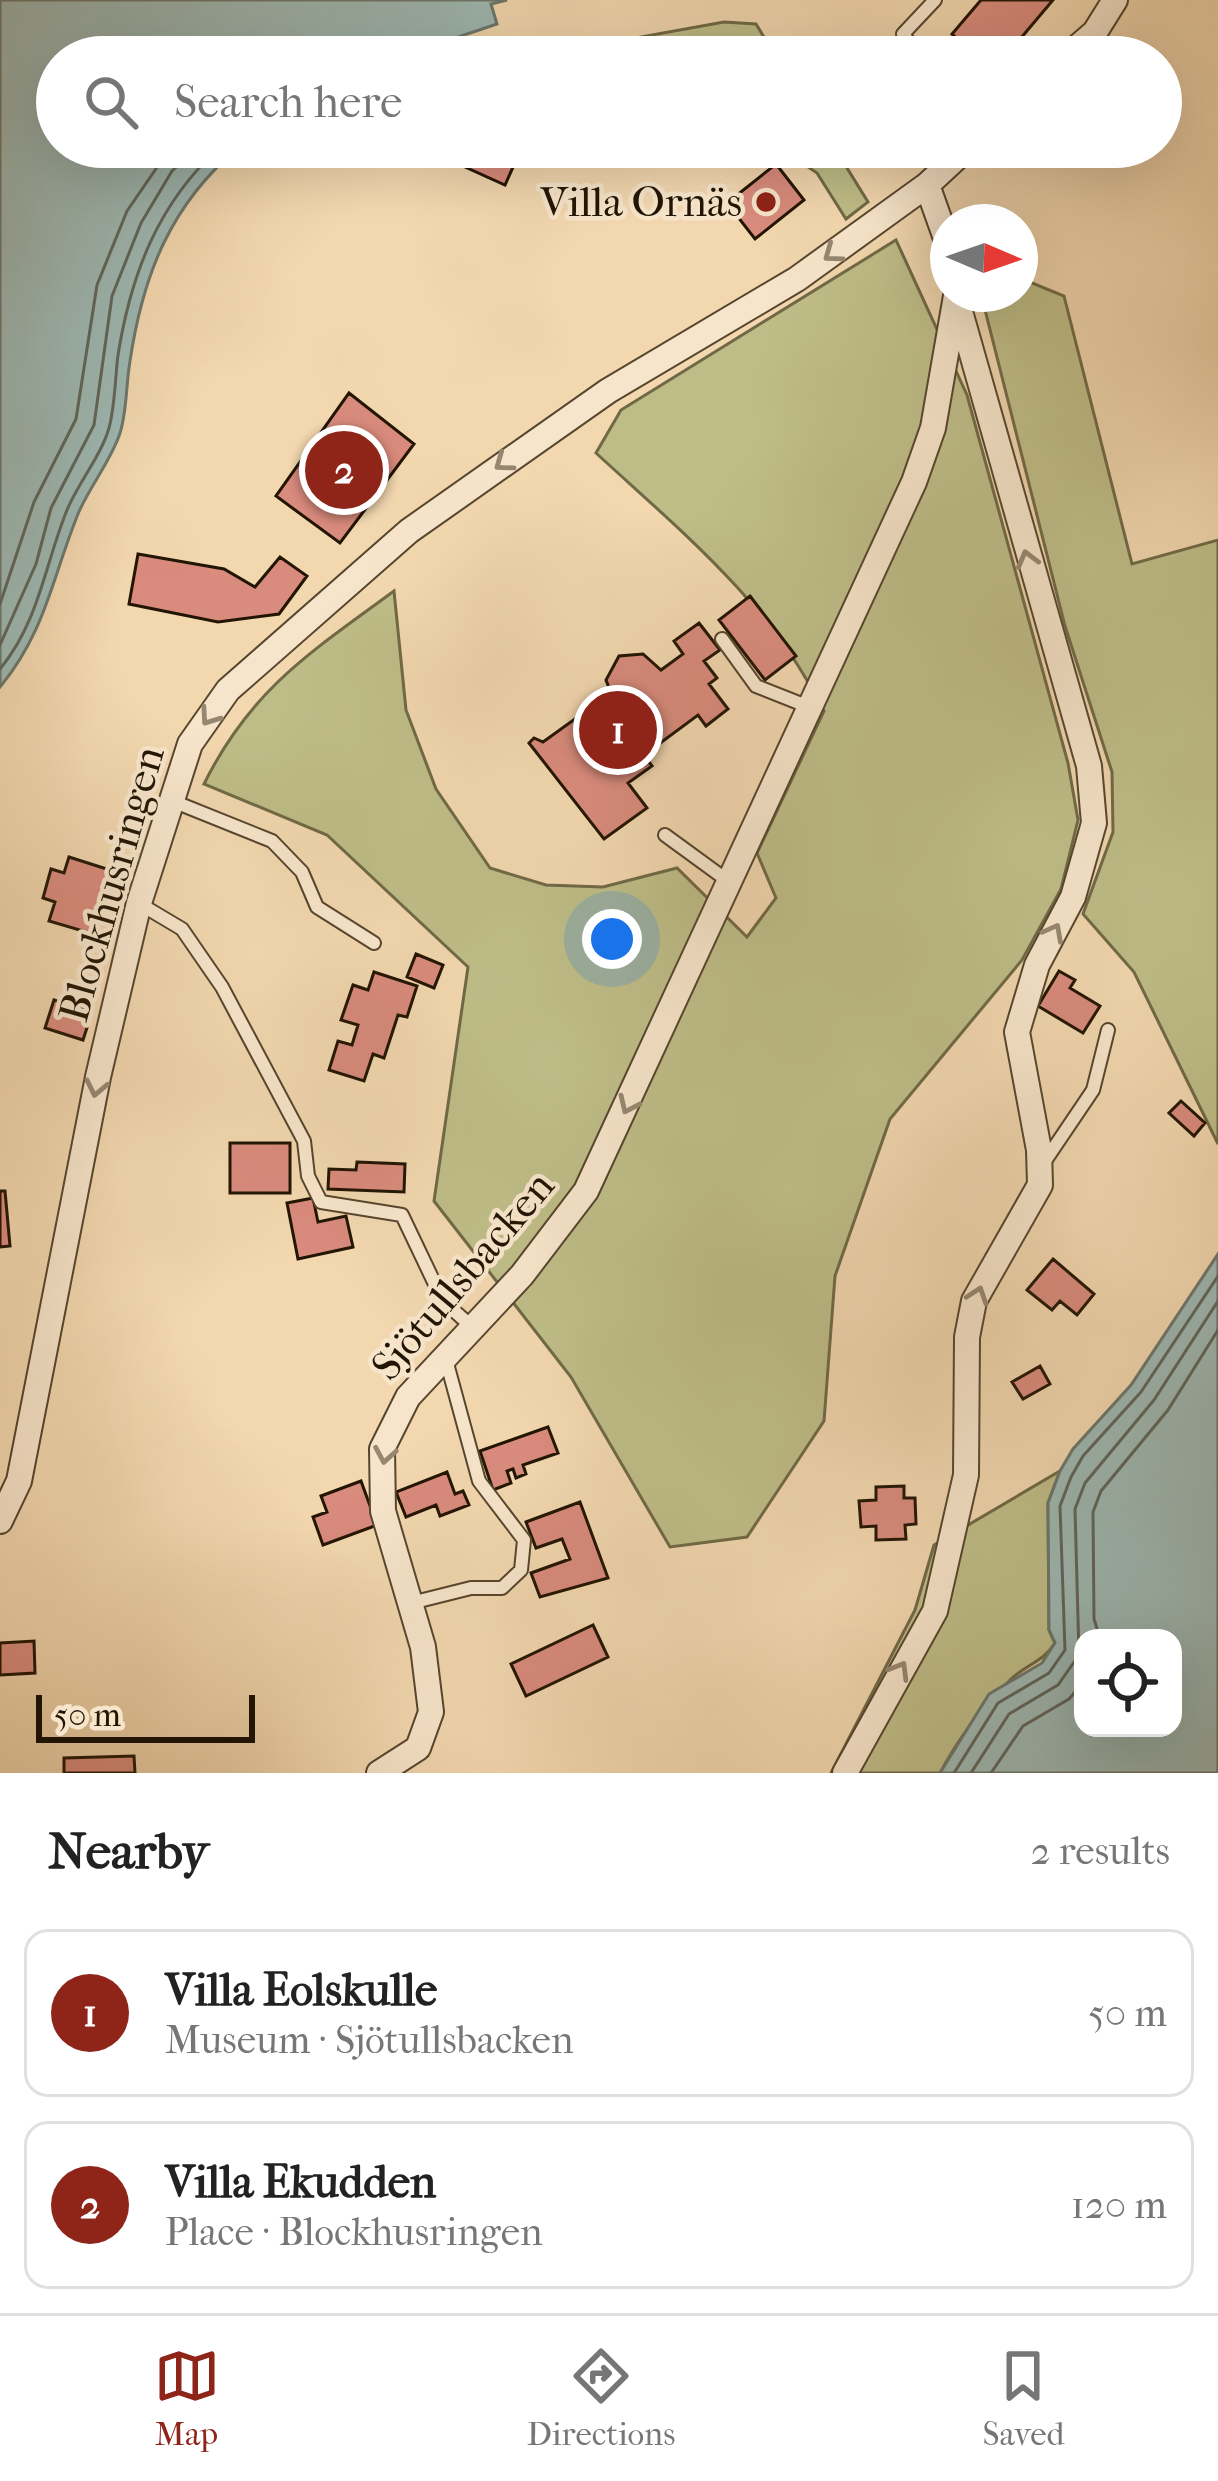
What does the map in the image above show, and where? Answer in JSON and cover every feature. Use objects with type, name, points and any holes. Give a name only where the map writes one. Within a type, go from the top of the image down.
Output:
[{"type":"street","points":[[1090,36],[1115,0]]},
{"type":"street","name":"Blockhusringen","points":[[0,1521],[19,1481],[98,1077],[139,903],[190,744],[228,690],[409,531],[608,391],[797,279],[945,168]]},
{"type":"street","points":[[927,185],[934,204]]},
{"type":"street","name":"Sjötullsbacken","points":[[379,1773],[418,1748],[431,1712],[430,1680],[383,1510],[382,1449],[408,1396],[522,1275],[586,1191],[914,482],[942,386],[953,312]]},
{"type":"street","points":[[845,1773],[853,1750],[935,1611],[966,1475],[967,1337],[974,1301],[988,1268],[1021,1226],[1040,1185],[1017,1032],[1037,964],[1073,897],[1094,823],[1089,766],[961,312]]},
{"type":"lane","points":[[904,36],[935,0]]},
{"type":"lane","points":[[722,639],[755,686],[810,707]]},
{"type":"lane","points":[[169,800],[272,841],[302,872],[316,907],[374,943]]},
{"type":"lane","points":[[665,836],[728,880]]},
{"type":"lane","points":[[139,903],[182,929],[222,987],[304,1141],[308,1176],[321,1202],[402,1214],[442,1301],[470,1325]]},
{"type":"lane","points":[[1040,1170],[1093,1090],[1108,1030]]},
{"type":"lane","points":[[411,1603],[471,1588],[502,1588],[521,1570],[524,1540],[478,1481],[445,1355]]},
{"type":"shaded area","points":[[724,22],[756,24],[763,36],[646,36]]},
{"type":"shaded area","points":[[810,168],[847,168],[868,202],[846,219]]},
{"type":"shaded area","points":[[896,240],[967,395],[1068,763],[1078,820],[1061,889],[1022,960],[890,1119],[835,1276],[824,1421],[747,1537],[670,1547],[571,1377],[434,1201],[468,967],[327,835],[204,784],[222,751],[263,697],[310,654],[394,591],[406,710],[436,789],[490,868],[546,885],[603,887],[677,868],[747,937],[776,898],[757,853],[824,711],[803,672],[752,603],[596,453],[621,410]]},
{"type":"shaded area","points":[[1038,285],[1064,296],[1132,564],[1218,540],[1218,1144],[1134,972],[1083,914],[1113,832],[1112,772],[1065,626],[986,312],[1038,312]]},
{"type":"shaded area","points":[[1060,1471],[1048,1503],[1049,1630],[1055,1643],[1050,1650],[991,1700],[940,1773],[831,1773],[915,1610],[934,1545]]},
{"type":"water","points":[[0,0],[507,0],[491,4],[497,24],[461,36],[36,36],[36,168],[216,168],[178,217],[152,270],[136,329],[120,433],[78,514],[38,625],[0,687]]},
{"type":"water","points":[[1218,1254],[1218,1773],[940,1773],[989,1694],[1042,1663],[1055,1643],[1049,1630],[1048,1503],[1073,1449],[1131,1385]]},
{"type":"building","points":[[981,0],[1053,0],[1023,36],[952,34]]},
{"type":"building","points":[[467,168],[513,168],[505,185]]},
{"type":"building","name":"Villa Ornäs","points":[[771,168],[779,168],[804,200],[755,239],[727,203]]},
{"type":"building","points":[[349,393],[414,444],[340,543],[276,496]]},
{"type":"building","points":[[138,554],[224,569],[255,587],[280,557],[307,576],[279,614],[218,622],[129,604]]},
{"type":"building","points":[[750,596],[796,656],[765,680],[719,620]]},
{"type":"building","points":[[699,623],[720,650],[704,661],[717,678],[709,684],[728,709],[706,726],[698,715],[644,755],[652,766],[628,783],[647,808],[604,839],[529,743],[534,738],[543,742],[579,716],[586,726],[615,703],[606,680],[619,656],[643,654],[661,670],[683,654],[674,641]]},
{"type":"building","points":[[69,857],[113,871],[93,934],[49,921],[55,902],[43,898],[51,869],[64,873]]},
{"type":"building","points":[[416,954],[443,965],[434,988],[407,977]]},
{"type":"building","points":[[1059,971],[1075,980],[1070,988],[1100,1006],[1083,1033],[1038,1006]]},
{"type":"building","points":[[374,972],[417,986],[407,1017],[398,1015],[384,1058],[373,1054],[364,1081],[329,1070],[338,1041],[352,1045],[358,1025],[341,1020],[353,985],[368,990]]},
{"type":"building","points":[[54,1000],[92,1012],[83,1040],[45,1028]]},
{"type":"building","points":[[1181,1101],[1205,1123],[1194,1136],[1169,1113]]},
{"type":"building","points":[[230,1143],[290,1143],[290,1193],[230,1193]]},
{"type":"building","points":[[357,1162],[405,1164],[404,1192],[328,1189],[329,1169],[356,1170]]},
{"type":"building","points":[[0,1191],[5,1191],[10,1246],[0,1247]]},
{"type":"building","points":[[313,1198],[318,1222],[346,1216],[353,1247],[298,1259],[287,1203]]},
{"type":"building","points":[[1053,1259],[1094,1294],[1077,1315],[1060,1301],[1052,1310],[1027,1290]]},
{"type":"building","points":[[1040,1366],[1050,1384],[1023,1399],[1012,1382]]},
{"type":"building","points":[[548,1427],[558,1453],[523,1465],[526,1474],[516,1478],[513,1469],[507,1471],[511,1483],[493,1490],[480,1451]]},
{"type":"building","points":[[447,1472],[455,1494],[463,1491],[469,1505],[440,1516],[436,1505],[406,1517],[396,1492]]},
{"type":"building","points":[[361,1481],[377,1525],[323,1545],[313,1517],[327,1512],[321,1496]]},
{"type":"building","points":[[904,1486],[904,1498],[915,1498],[916,1524],[905,1525],[906,1539],[876,1540],[876,1526],[861,1527],[859,1501],[876,1500],[876,1487]]},
{"type":"building","points":[[580,1502],[608,1578],[540,1597],[531,1573],[570,1559],[562,1539],[536,1548],[526,1522]]},
{"type":"building","points":[[593,1625],[608,1657],[526,1696],[511,1664]]},
{"type":"building","points":[[34,1641],[35,1673],[0,1675],[0,1643]]},
{"type":"building","points":[[134,1756],[135,1773],[64,1773],[64,1758]]},
{"type":"place","name":"Villa Ornäs","points":[[766,202]]},
{"type":"place","name":"Villa Ekudden","points":[[344,470]]},
{"type":"place","name":"Villa Eolskulle","points":[[618,730]]}]
